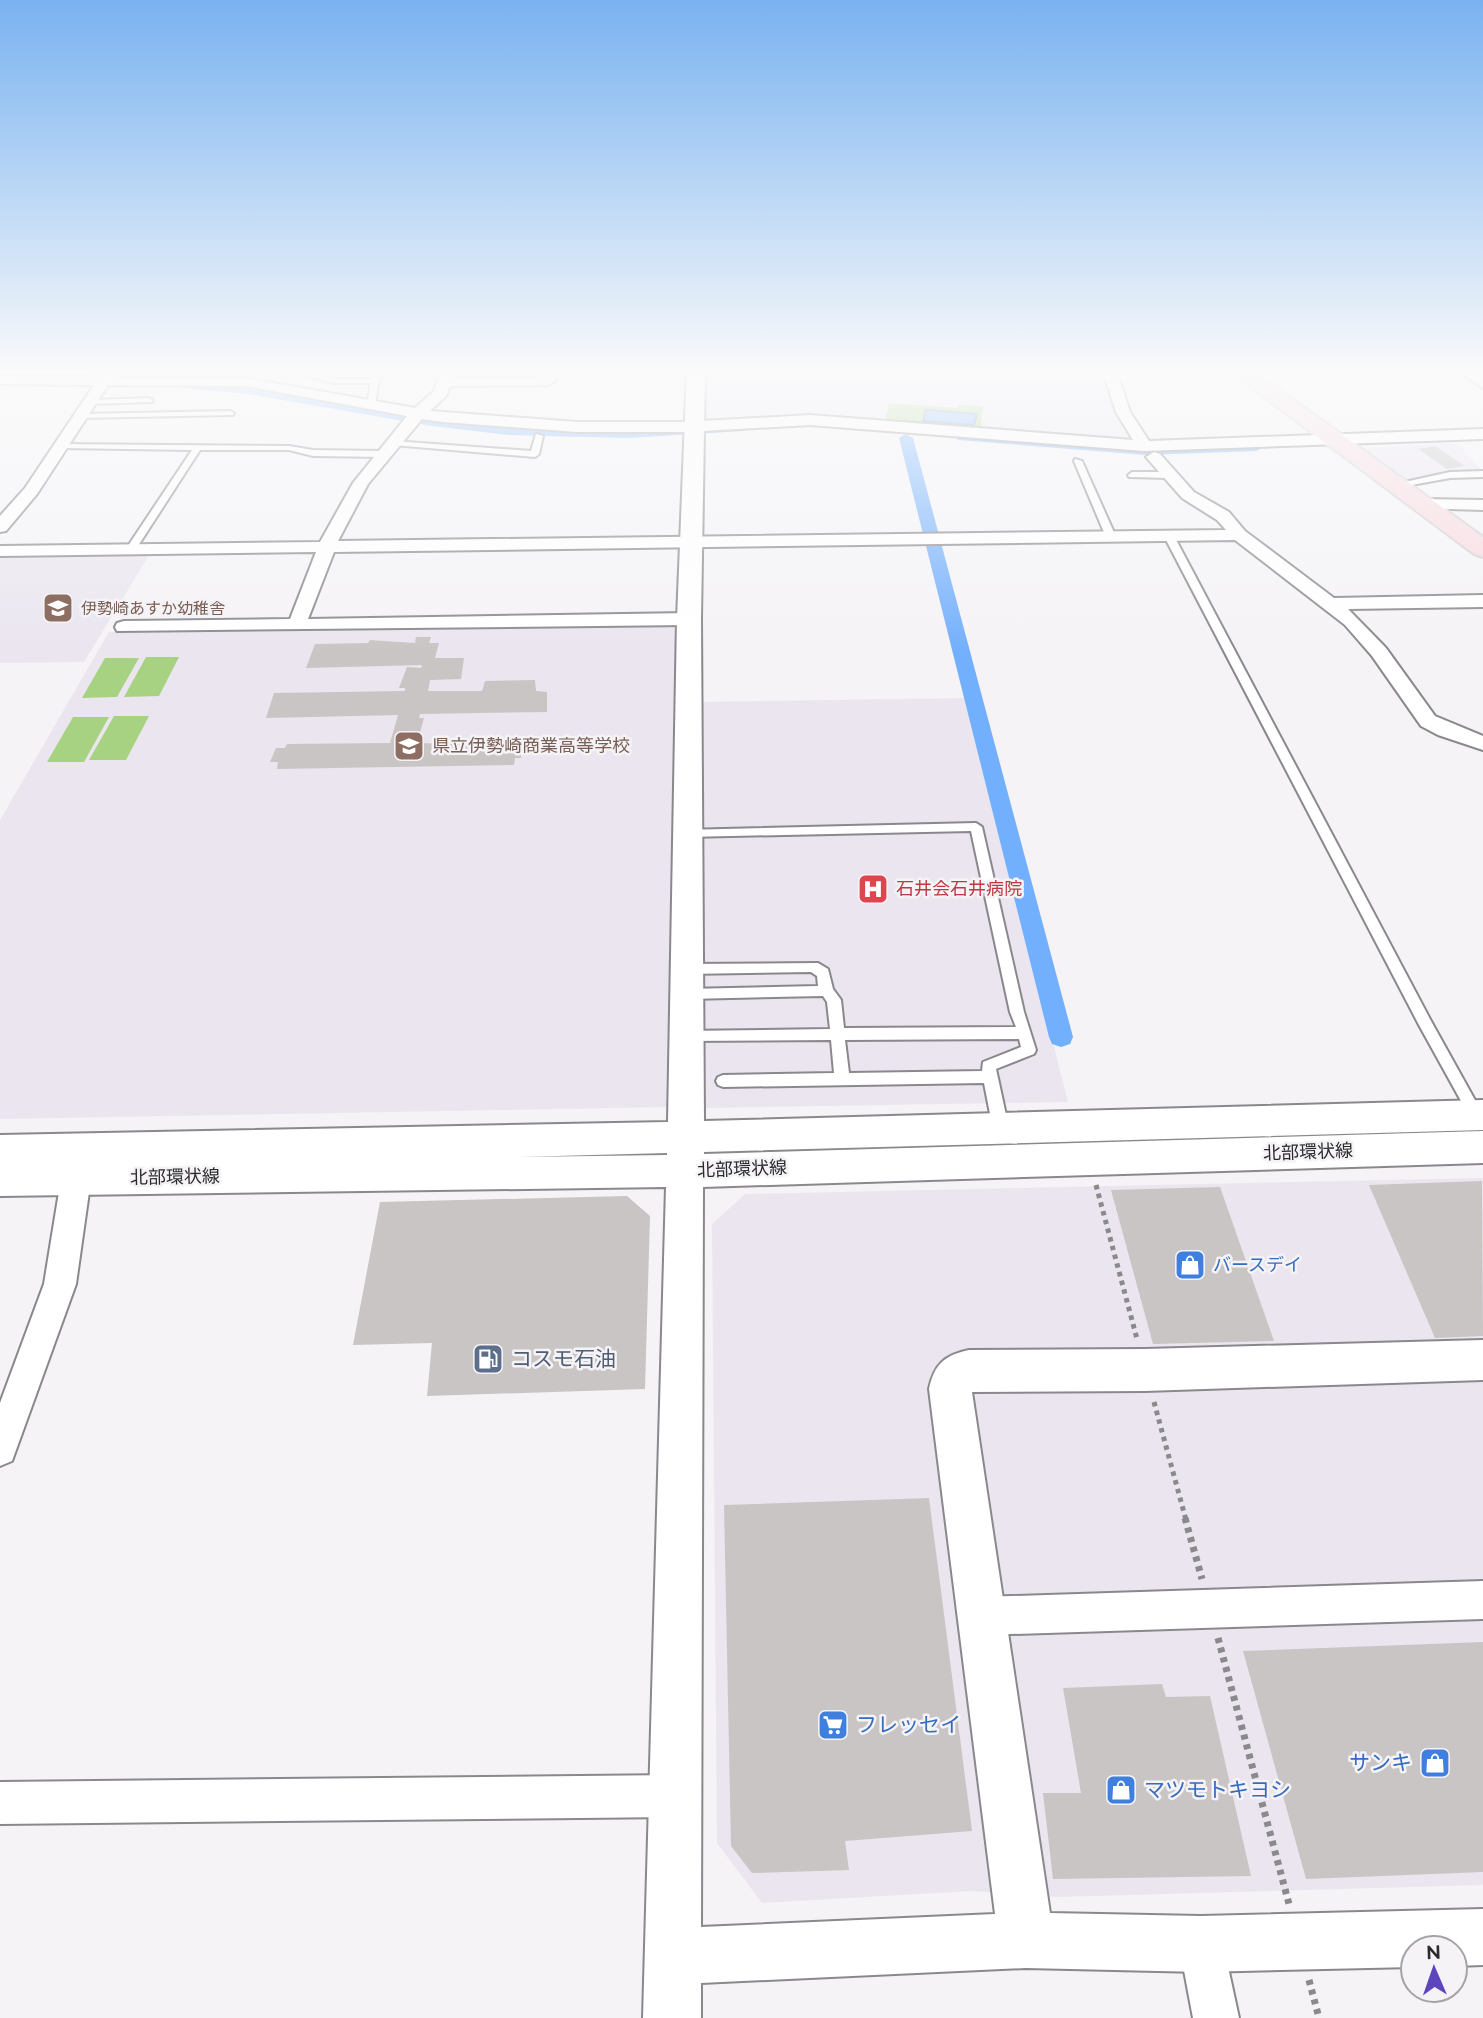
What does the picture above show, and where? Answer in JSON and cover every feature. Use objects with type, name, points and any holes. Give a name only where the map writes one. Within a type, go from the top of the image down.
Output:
[{"type":"main road","points":[[1366,463],[1483,549]]},
{"type":"street","points":[[0,527],[31,491],[50,463]]},
{"type":"street","points":[[296,624],[327,546],[361,483],[377,463]]},
{"type":"street","points":[[672,2018],[692,463]]},
{"type":"street","points":[[1160,463],[1188,495],[1223,516],[1239,535],[1332,604],[1367,636],[1428,721],[1483,743]]},
{"type":"street","points":[[1422,504],[1483,505]]},
{"type":"street","points":[[0,551],[1239,535]]},
{"type":"street","points":[[1332,604],[1483,601]]},
{"type":"street","points":[[124,626],[688,619]]},
{"type":"street","name":"北部環状線","points":[[684,1154],[1000,1129],[1481,1126]]},
{"type":"street","name":"北部環状線","points":[[0,1180],[85,1165],[684,1154],[1088,1158],[1481,1126]]},
{"type":"street","name":"北部環状線","points":[[0,1151],[85,1165]]},
{"type":"street","points":[[0,1449],[60,1284],[74,1192],[85,1165]]},
{"type":"street","points":[[1026,1940],[950,1389],[951,1380],[958,1373],[969,1371],[1145,1370],[1483,1360]]},
{"type":"street","points":[[982,1616],[1483,1600]]},
{"type":"street","points":[[0,1803],[675,1796]]},
{"type":"street","points":[[673,1956],[764,1954],[1026,1940],[1201,1944],[1483,1937]]},
{"type":"street","points":[[1201,1944],[1216,2018]]},
{"type":"lane","points":[[131,549],[187,463]]},
{"type":"lane","points":[[1079,463],[1111,537]]},
{"type":"lane","points":[[1395,485],[1450,475],[1483,474]]},
{"type":"lane","points":[[1132,475],[1169,475]]},
{"type":"lane","points":[[1169,536],[1481,1126]]},
{"type":"lane","points":[[687,833],[976,827],[1017,1012],[1029,1050],[988,1066],[1000,1129]]},
{"type":"lane","points":[[686,981],[813,967],[823,973],[826,991],[834,1000],[842,1079]]},
{"type":"lane","points":[[686,981],[826,991]]},
{"type":"lane","points":[[686,1035],[1025,1033]]},
{"type":"lane","points":[[723,1081],[990,1077]]},
{"type":"path","points":[[1088,1158],[1299,1941]]},
{"type":"shaded area","points":[[1374,463],[1475,463],[1483,472],[1406,481],[1398,480]]},
{"type":"shaded area","name":"伊勢崎あすか幼稚舎","points":[[151,552],[84,662],[0,663],[0,555]]},
{"type":"shaded area","points":[[680,623],[670,1107],[0,1119],[0,820],[109,632]]},
{"type":"shaded area","points":[[966,698],[1068,1102],[706,1108],[700,702]]},
{"type":"shaded area","points":[[1483,1178],[1483,1885],[1058,1897],[971,1891],[762,1903],[717,1843],[712,1224],[745,1194]]},
{"type":"green space","points":[[146,657],[179,657],[159,696],[124,697]]},
{"type":"green space","points":[[105,658],[139,658],[117,697],[82,698]]},
{"type":"green space","points":[[114,716],[149,716],[126,760],[89,760]]},
{"type":"green space","points":[[73,717],[109,717],[84,762],[47,762]]},
{"type":"building","points":[[1439,463],[1461,463],[1465,466],[1447,469]]},
{"type":"building","points":[[416,637],[431,637],[429,643],[439,643],[435,658],[464,658],[461,679],[430,680],[428,691],[482,691],[485,681],[535,680],[536,691],[547,692],[547,712],[420,714],[419,718],[424,718],[419,736],[413,738],[412,743],[521,745],[521,758],[515,758],[514,765],[277,769],[278,762],[270,762],[276,748],[285,748],[287,744],[390,743],[398,715],[266,718],[274,693],[405,691],[405,688],[399,688],[407,667],[421,668],[422,665],[306,668],[315,644],[368,643],[370,640],[415,643]]},
{"type":"building","points":[[1482,1181],[1483,1336],[1435,1338],[1369,1185]]},
{"type":"building","name":"バースデイ","points":[[1220,1187],[1274,1341],[1153,1344],[1111,1190]]},
{"type":"building","points":[[627,1196],[650,1216],[645,1389],[427,1396],[432,1343],[353,1345],[380,1202]]},
{"type":"building","points":[[929,1498],[972,1831],[845,1841],[849,1870],[752,1873],[731,1846],[724,1505]]},
{"type":"building","points":[[1483,1642],[1483,1872],[1306,1879],[1243,1651]]},
{"type":"building","points":[[1162,1684],[1166,1697],[1210,1696],[1251,1876],[1053,1879],[1043,1793],[1081,1793],[1063,1688]]},
{"type":"waterway","points":[[913,463],[1061,1037]]},
{"type":"place","name":"伊勢崎あすか幼稚舎","points":[[58,608]]},
{"type":"place","name":"県立伊勢崎商業高等学校","points":[[409,746]]},
{"type":"place","name":"石井会石井病院","points":[[873,889]]},
{"type":"place","name":"バースデイ","points":[[1190,1265]]},
{"type":"place","name":"コスモ石油","points":[[488,1359]]},
{"type":"place","name":"フレッセイ","points":[[833,1725]]},
{"type":"place","name":"サンキ","points":[[1435,1763]]},
{"type":"place","name":"マツモトキヨシ","points":[[1121,1790]]}]
